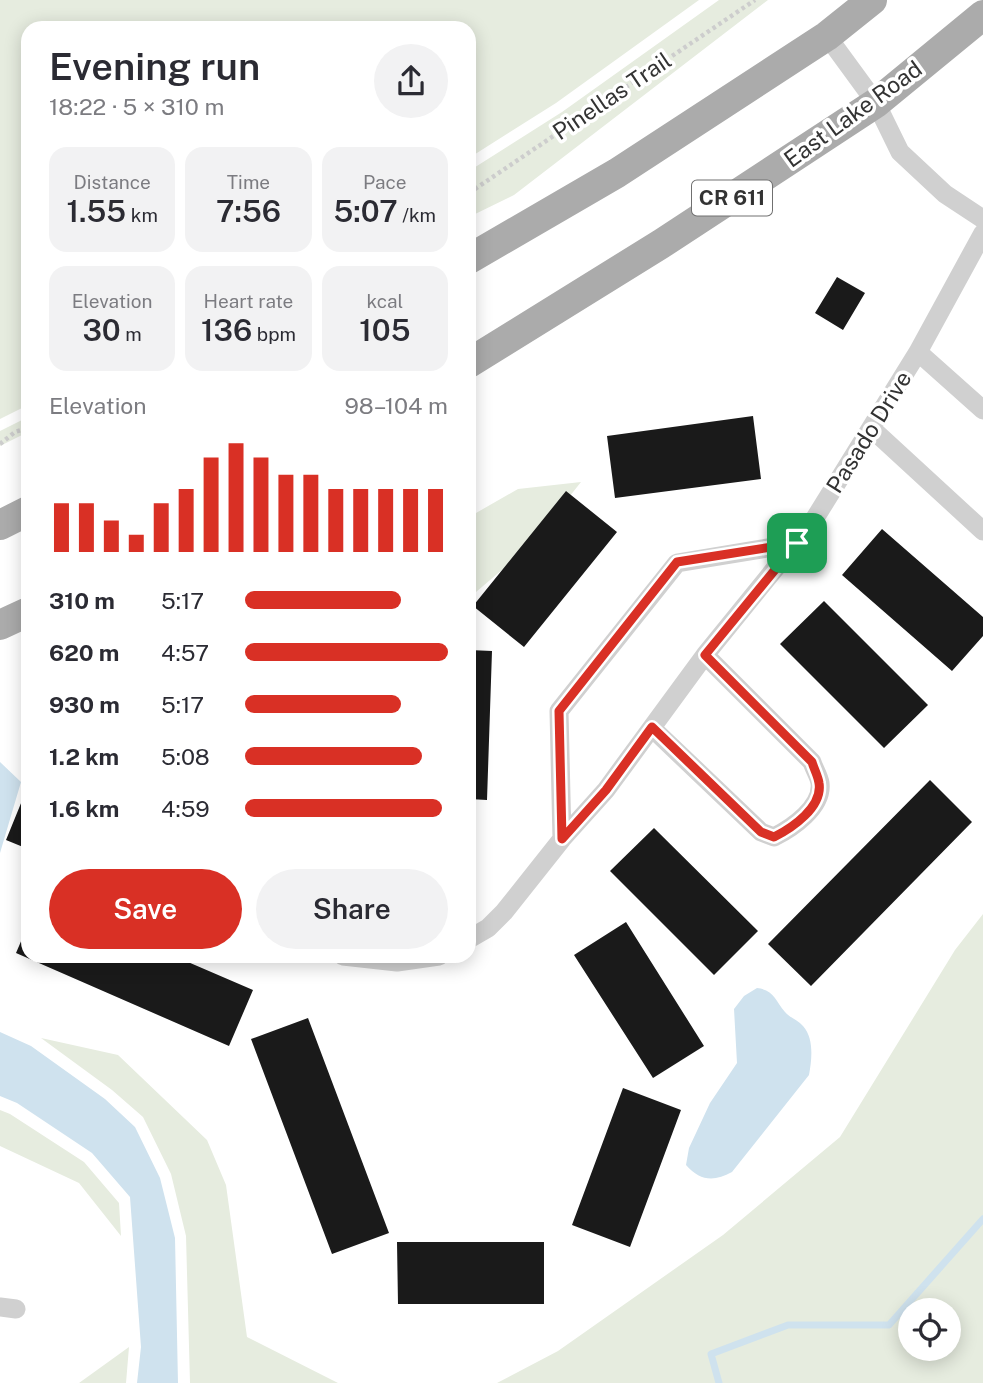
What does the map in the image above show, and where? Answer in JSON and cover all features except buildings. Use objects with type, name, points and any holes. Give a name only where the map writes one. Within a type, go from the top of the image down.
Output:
[{"type":"main road","points":[[476,255],[617,173],[827,36],[872,0]]},
{"type":"main road","name":"East Lake Road","points":[[476,359],[661,244],[876,103],[983,15]]},
{"type":"main road","points":[[0,525],[21,514]]},
{"type":"main road","points":[[0,625],[21,615]]},
{"type":"street","points":[[827,36],[876,103],[900,152],[945,194],[983,219]]},
{"type":"street","name":"Pasado Drive","points":[[476,935],[488,928],[504,912],[562,839],[606,790],[705,655],[797,543],[918,352],[983,233]]},
{"type":"street","points":[[918,352],[983,410]]},
{"type":"street","points":[[871,428],[983,531]]},
{"type":"street","points":[[562,839],[559,711],[677,562],[797,543]]},
{"type":"street","points":[[652,727],[761,832],[774,837],[789,829],[816,803],[820,785],[812,762],[705,655]]},
{"type":"path","name":"Pinellas Trail","points":[[476,188],[755,0]]},
{"type":"path","points":[[0,444],[21,430]]},
{"type":"shaded area","points":[[0,0],[699,0],[556,103],[476,154],[476,21],[21,21],[21,408],[0,419]]},
{"type":"shaded area","points":[[719,0],[768,0],[514,195],[476,214],[476,167],[562,112]]},
{"type":"shaded area","points":[[21,420],[21,436],[0,446],[0,431]]},
{"type":"shaded area","points":[[581,482],[531,545],[476,592],[476,513],[518,489]]},
{"type":"shaded area","points":[[983,914],[983,1383],[497,1383],[558,1351],[723,1235],[840,1137],[955,950]]},
{"type":"shaded area","points":[[41,1038],[118,1055],[207,1140],[226,1185],[247,1337],[338,1383],[190,1383],[186,1236],[171,1174],[143,1117],[112,1090]]},
{"type":"shaded area","points":[[0,1110],[84,1162],[119,1203],[121,1236],[79,1183],[0,1146]]},
{"type":"shaded area","points":[[129,1347],[126,1383],[79,1383]]},
{"type":"water","points":[[0,762],[21,782],[0,853]]},
{"type":"water","points":[[757,988],[771,993],[785,1012],[807,1031],[811,1049],[809,1075],[732,1172],[713,1178],[702,1177],[686,1165],[689,1148],[710,1103],[737,1063],[734,1009],[744,996]]},
{"type":"water","points":[[0,1032],[31,1046],[105,1099],[135,1127],[160,1178],[175,1238],[178,1383],[137,1383],[141,1347],[130,1197],[92,1153],[17,1103],[0,1096]]},
{"type":"waterway","points":[[719,1383],[711,1354],[788,1325],[889,1325],[983,1219]]},
{"type":"route","points":[[797,543],[705,655],[812,762],[820,785],[816,803],[789,829],[774,837],[761,832],[652,727],[606,790],[562,839],[559,711],[677,562],[797,543]]}]
